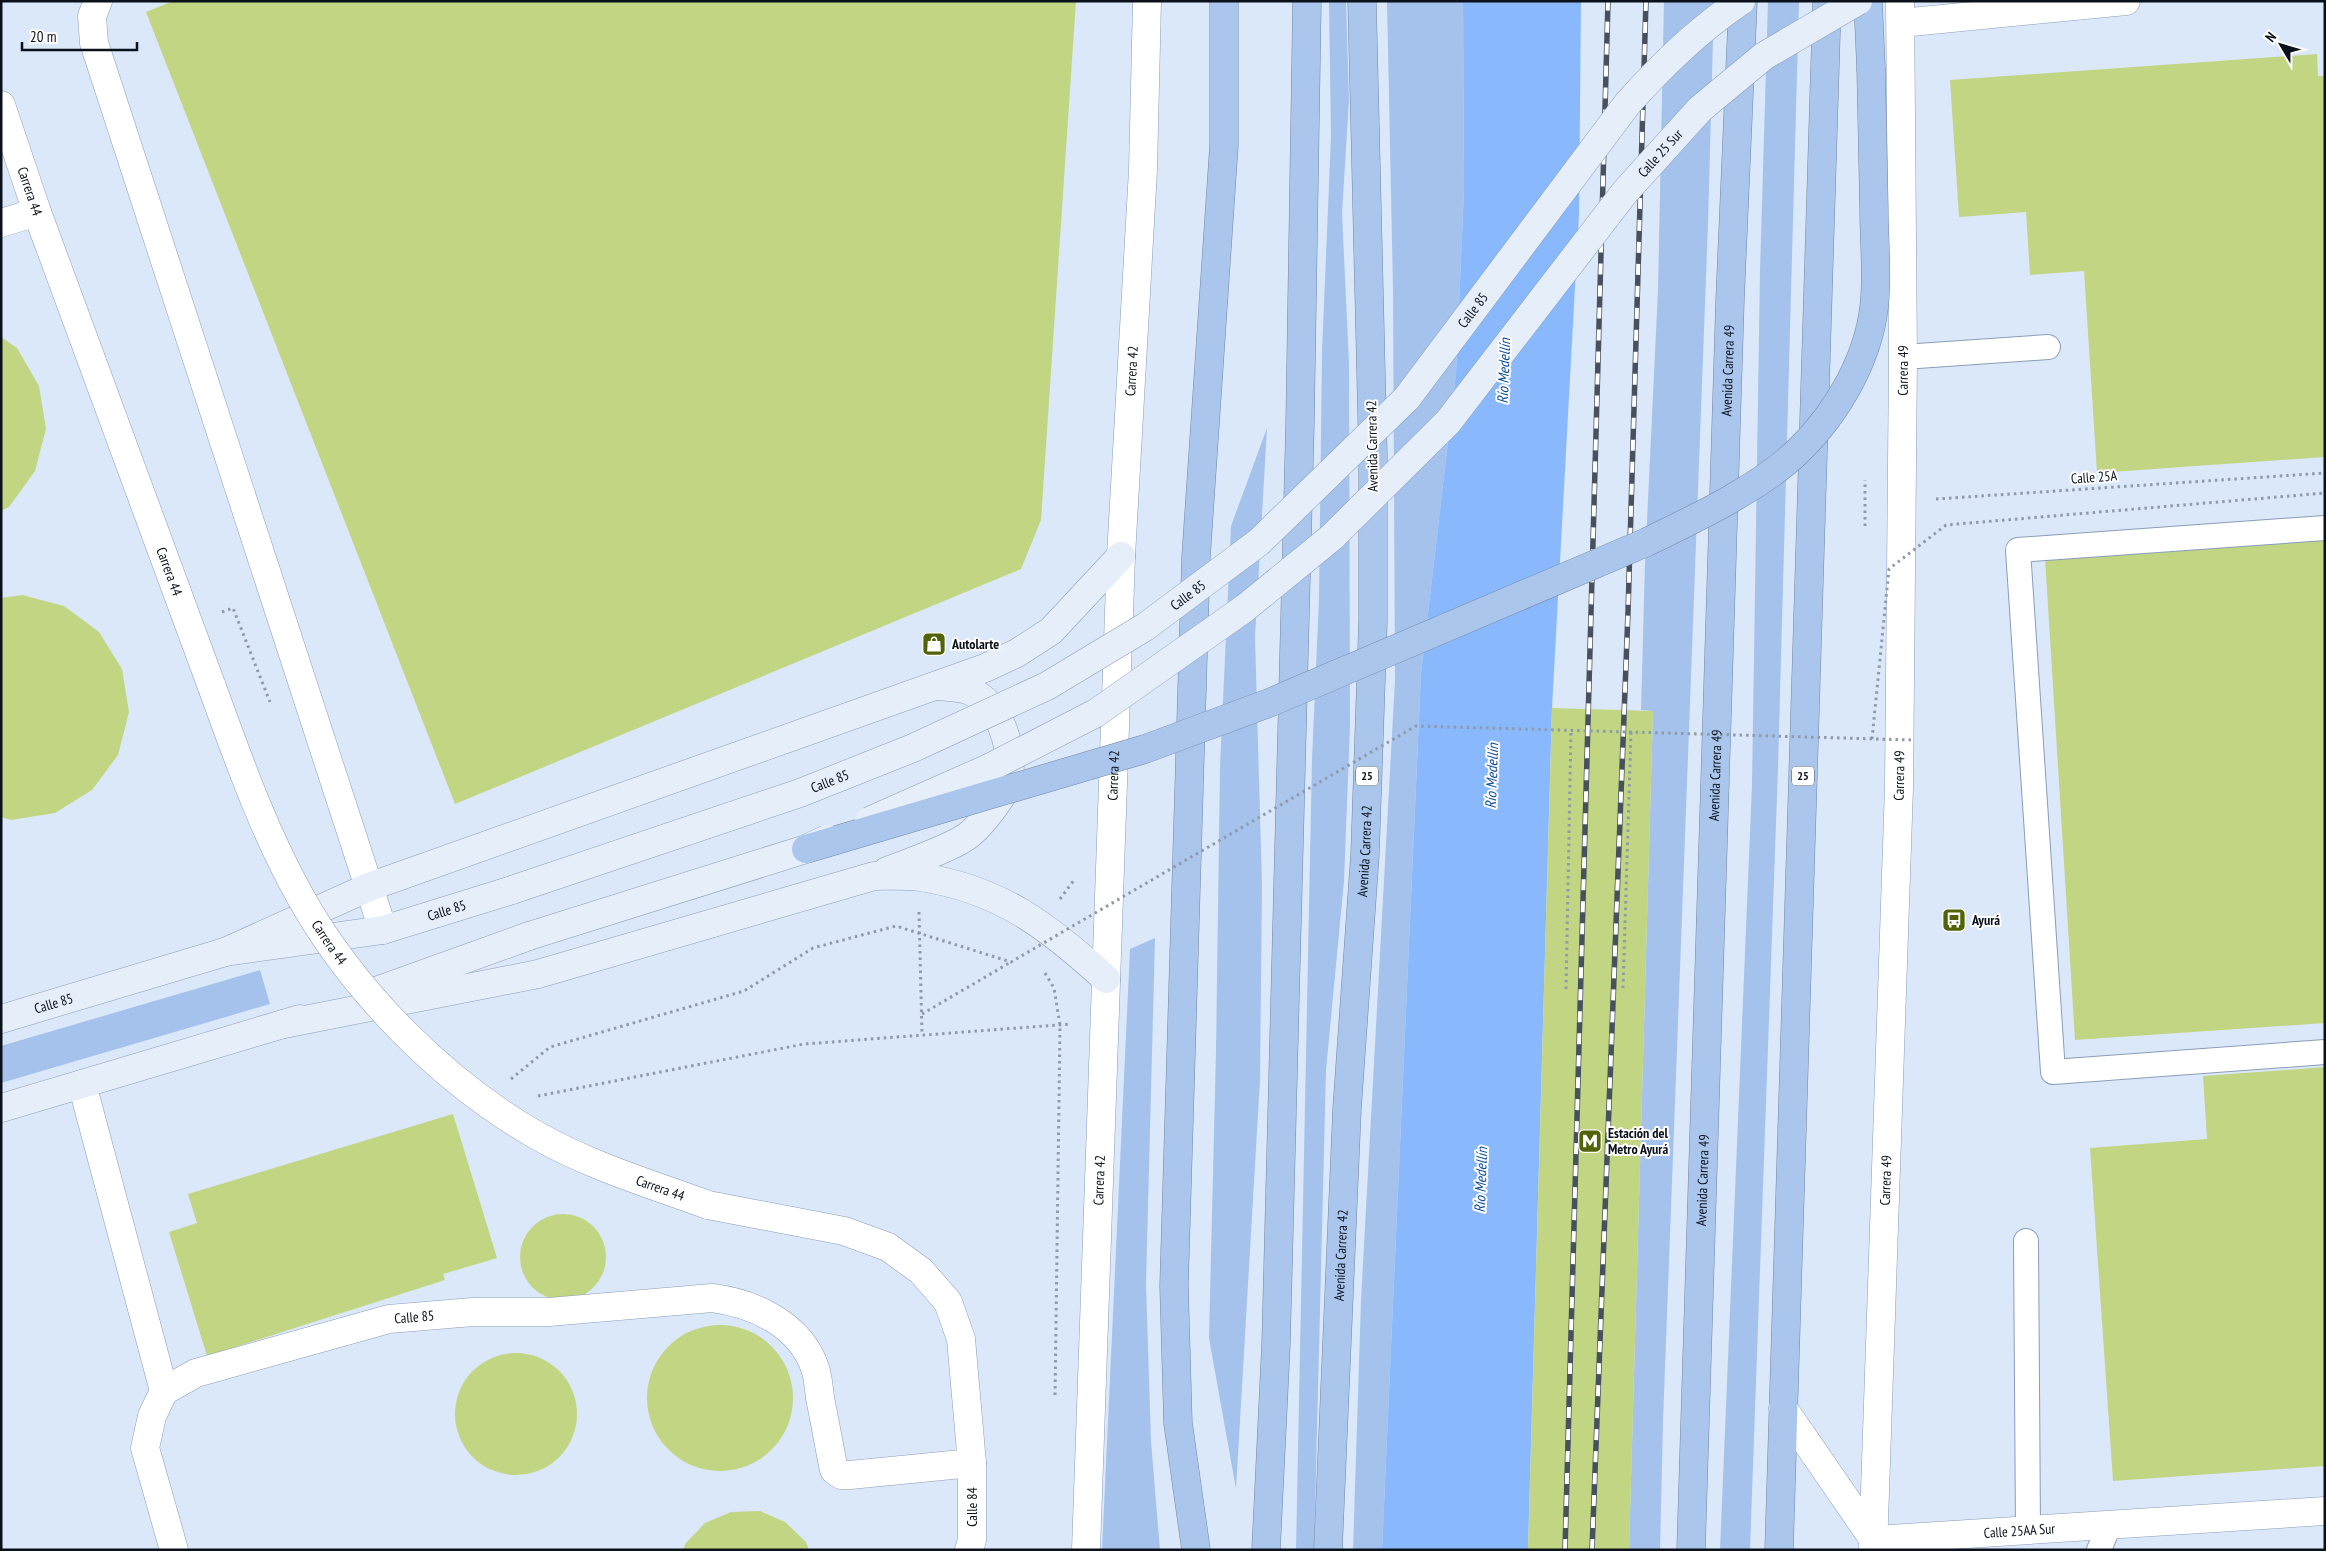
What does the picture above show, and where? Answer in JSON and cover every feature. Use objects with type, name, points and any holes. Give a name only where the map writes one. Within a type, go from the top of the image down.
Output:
[{"type":"highway","points":[[1196,1550],[1178,1423],[1174,1286],[1196,557],[1224,145],[1224,1]]},
{"type":"highway","points":[[1266,1550],[1276,1344],[1300,424],[1307,1]]},
{"type":"highway","name":"Avenida Carrera 42","points":[[1328,1550],[1347,1110],[1365,854],[1373,621],[1372,446],[1362,1]]},
{"type":"highway","name":"Avenida Carrera 49","points":[[1691,1550],[1730,300],[1742,1]]},
{"type":"highway","name":"25","points":[[1779,1550],[1827,1]]},
{"type":"highway","points":[[806,848],[1145,749],[1269,703],[1647,542],[1703,514],[1762,479],[1796,453],[1830,415],[1848,384],[1865,346],[1875,297],[1868,1]]},
{"type":"main road","name":"Calle 85","points":[[1,1019],[225,952],[383,930],[512,890],[800,793],[913,748],[1047,686],[1146,627],[1259,542],[1407,398],[1505,266],[1641,89],[1666,60],[1718,17],[1742,1]]},
{"type":"main road","name":"Calle 25 Sur","points":[[806,848],[989,768],[1096,713],[1245,608],[1332,537],[1448,422],[1625,192],[1700,109],[1764,56],[1858,1]]},
{"type":"main road","points":[[225,952],[369,887],[985,668],[1017,653],[1051,631],[1121,556]]},
{"type":"main road","points":[[284,1024],[538,974],[874,876],[923,857],[969,836],[990,814],[1009,780],[1008,741],[988,702],[969,690],[934,685]]},
{"type":"main road","points":[[1,1108],[284,1024],[529,936],[806,848]]},
{"type":"main road","points":[[874,876],[919,877],[962,887],[996,898],[1033,918],[1063,940],[1106,979]]},
{"type":"street","points":[[98,1],[92,16],[94,43],[383,930]]},
{"type":"street","name":"Carrera 42","points":[[1086,1550],[1121,556],[1143,170],[1147,1]]},
{"type":"street","points":[[1900,12],[2126,1]]},
{"type":"street","name":"Carrera 49","points":[[1874,1545],[1898,819],[1903,358],[1900,12]]},
{"type":"street","name":"Carrera 44","points":[[1,104],[37,212],[253,798],[300,896],[347,970],[409,1037],[467,1089],[537,1136],[616,1172],[708,1205],[844,1231],[888,1247],[921,1271],[948,1302],[961,1339],[972,1463]]},
{"type":"street","points":[[1,223],[37,212]]},
{"type":"street","points":[[82,1084],[164,1391],[152,1416],[145,1448],[174,1550]]},
{"type":"street","name":"Calle 85","points":[[164,1391],[196,1373],[389,1319],[473,1312],[549,1312],[712,1298],[736,1301],[762,1312],[784,1325],[800,1342],[815,1367],[834,1470],[841,1475],[972,1463]]},
{"type":"street","points":[[1783,1408],[1874,1545]]},
{"type":"street","name":"Calle 84","points":[[969,1550],[972,1540],[972,1463]]},
{"type":"street","name":"Calle 25AA Sur","points":[[1874,1545],[1965,1542],[2028,1531],[2104,1538],[2325,1511]]},
{"type":"lane","points":[[1903,358],[2048,347]]},
{"type":"lane","points":[[2325,528],[2018,550],[2053,1072],[2325,1052]]},
{"type":"lane","points":[[2026,1241],[2028,1531]]},
{"type":"path","name":"Calle 25A","points":[[1865,503],[2325,473]]},
{"type":"path","points":[[1872,739],[1889,569],[1946,525],[2325,493]]},
{"type":"path","points":[[922,1014],[1416,726],[1913,740]]},
{"type":"path","points":[[1566,989],[1571,730]]},
{"type":"path","points":[[1623,988],[1631,732]]},
{"type":"path","points":[[919,909],[922,1034]]},
{"type":"path","points":[[508,1082],[550,1047],[744,991],[813,948],[896,926],[1011,962]]},
{"type":"path","points":[[1023,944],[1035,955]]},
{"type":"path","points":[[1044,971],[1054,988],[1060,1025],[1054,1401]]},
{"type":"path","points":[[533,1097],[804,1044],[1104,1022]]},
{"type":"shaded area","points":[[1329,1],[1346,1],[1349,100],[1342,213],[1349,363],[1350,726],[1344,881],[1326,1070],[1314,1550],[1296,1550],[1312,759],[1319,599],[1322,352],[1331,136]]},
{"type":"shaded area","points":[[1387,1],[1463,1],[1464,190],[1456,373],[1421,673],[1382,1550],[1353,1550],[1361,1300],[1395,680],[1393,289]]},
{"type":"shaded area","points":[[1664,1],[1714,1],[1708,224],[1663,1422],[1660,1550],[1629,1550],[1653,711],[1641,710],[1645,563],[1658,290]]},
{"type":"shaded area","points":[[1768,1],[1799,1],[1778,768],[1750,1550],[1720,1550],[1752,785],[1760,271]]},
{"type":"shaded area","points":[[1267,428],[1255,637],[1262,885],[1260,1080],[1236,1489],[1209,1338],[1220,767],[1231,526]]},
{"type":"shaded area","points":[[1155,938],[1146,1283],[1151,1441],[1160,1550],[1102,1550],[1130,949]]},
{"type":"shaded area","points":[[260,970],[270,1004],[1,1083],[1,1046]]},
{"type":"water","name":"Río Medellín","points":[[1463,1],[1581,1],[1579,214],[1552,708],[1528,1550],[1382,1550],[1421,673],[1456,373],[1464,190]]},
{"type":"building","points":[[173,1],[1076,1],[1041,520],[1021,569],[455,804],[146,12]]},
{"type":"building","points":[[2317,54],[2318,76],[2325,76],[2325,457],[2097,473],[2084,271],[2030,275],[2026,212],[1959,217],[1950,80]]},
{"type":"building","points":[[1,337],[17,348],[39,386],[46,429],[35,471],[9,507],[1,511]]},
{"type":"building","points":[[2325,537],[2325,1023],[2075,1040],[2045,558]]},
{"type":"building","points":[[22,595],[64,606],[99,632],[122,669],[129,712],[118,755],[92,790],[55,813],[11,820],[1,817],[1,598]]},
{"type":"building","name":"Estación del Metro Ayurá","points":[[1552,708],[1653,711],[1629,1550],[1528,1550]]},
{"type":"building","points":[[2325,1067],[2325,1466],[2113,1481],[2090,1148],[2207,1139],[2203,1076]]},
{"type":"building","points":[[453,1114],[497,1258],[443,1274],[445,1280],[207,1356],[169,1232],[197,1223],[188,1194]]},
{"type":"building","points":[[563,1214],[579,1217],[587,1221],[599,1233],[603,1241],[606,1257],[603,1273],[599,1281],[587,1293],[579,1297],[563,1300],[547,1297],[539,1293],[527,1281],[523,1273],[520,1257],[523,1241],[527,1233],[539,1221],[547,1217]]},
{"type":"building","points":[[720,1325],[748,1330],[772,1346],[788,1370],[793,1398],[788,1426],[772,1450],[748,1466],[720,1471],[692,1466],[668,1450],[652,1426],[647,1398],[652,1370],[668,1346],[692,1330]]},
{"type":"building","points":[[516,1353],[539,1357],[559,1371],[573,1391],[577,1414],[573,1437],[559,1457],[539,1471],[516,1475],[493,1471],[473,1457],[459,1437],[455,1414],[459,1391],[473,1371],[493,1357]]},
{"type":"building","points":[[760,1511],[785,1522],[806,1542],[809,1550],[683,1550],[686,1543],[705,1523],[731,1512]]},
{"type":"railway","points":[[1565,1550],[1608,1]]},
{"type":"railway","points":[[1592,1550],[1628,612],[1646,1]]},
{"type":"place","name":"Autolarte","points":[[934,644]]},
{"type":"place","name":"Ayurá","points":[[1954,920]]},
{"type":"place","name":"Estación del Metro Ayurá","points":[[1590,1141]]}]
